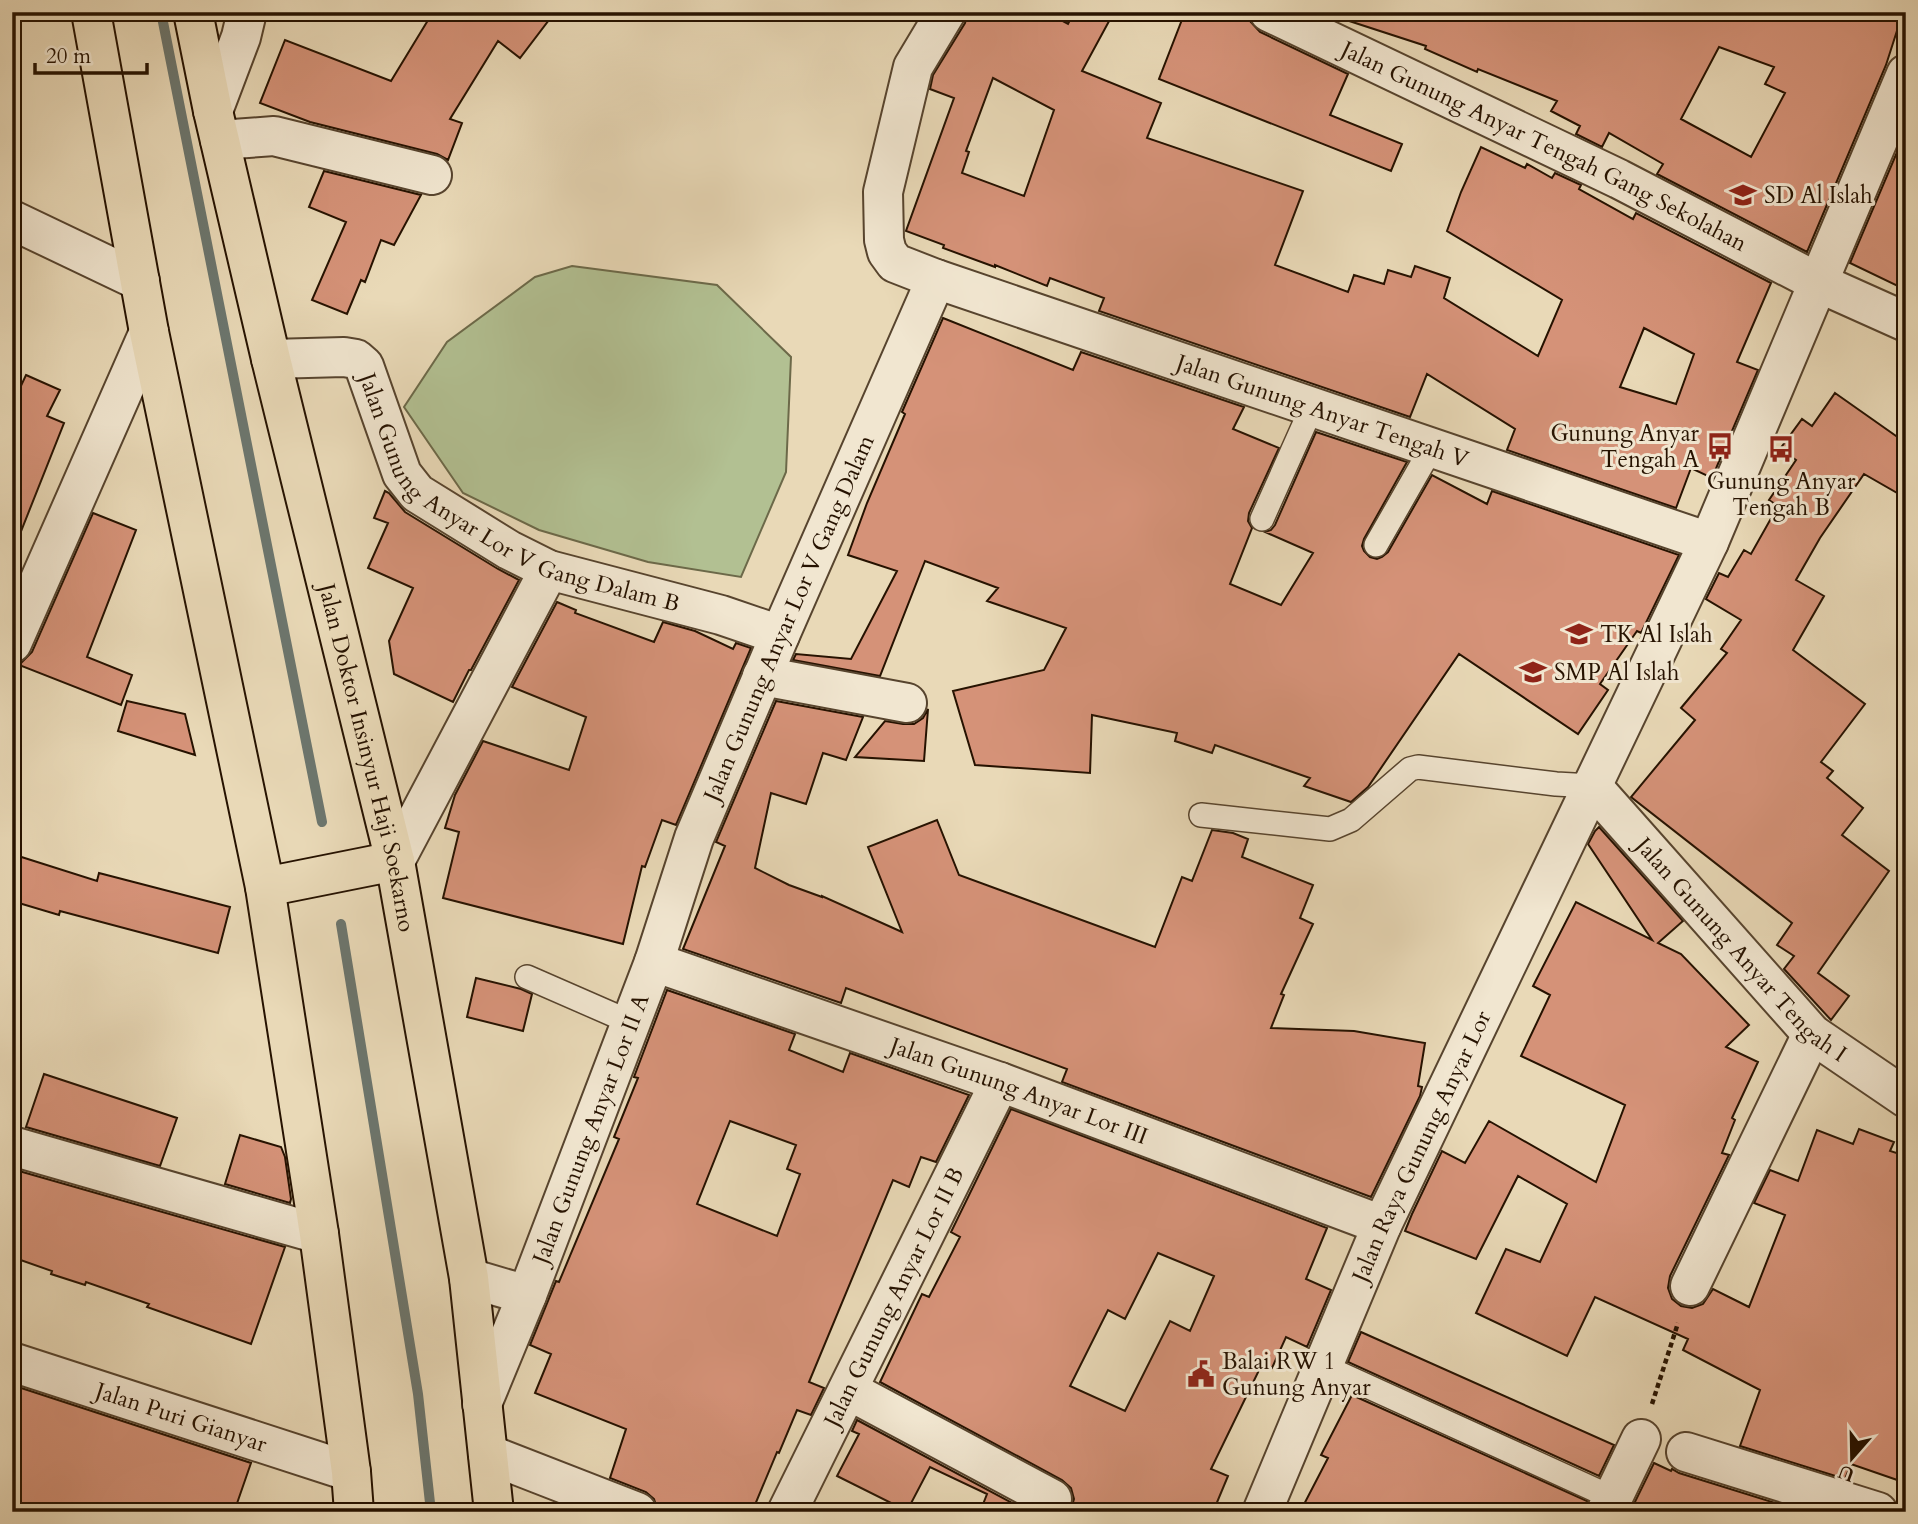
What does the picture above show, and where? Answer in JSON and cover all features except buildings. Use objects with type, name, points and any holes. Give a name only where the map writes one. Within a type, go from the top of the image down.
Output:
[{"type":"main road","points":[[91,12],[149,332],[265,887],[319,1234],[354,1512]]},
{"type":"main road","name":"Jalan Doktor Insinyur Haji Soekarno","points":[[193,12],[271,359],[395,861],[469,1278],[494,1512]]},
{"type":"main road","points":[[265,887],[395,861]]},
{"type":"street","points":[[247,12],[217,126],[274,136],[432,175]]},
{"type":"street","name":"Jalan Gunung Anyar Tengah V","points":[[946,12],[913,67],[883,191],[884,240],[887,252],[895,263],[1709,542]]},
{"type":"street","name":"Jalan Gunung Anyar Tengah Gang Sekolahan","points":[[1269,12],[1619,179],[1819,283],[1906,322]]},
{"type":"street","name":"Jalan Raya Gunung Anyar Lor","points":[[1262,1512],[1382,1225],[1709,542],[1906,74]]},
{"type":"street","points":[[12,220],[140,281]]},
{"type":"street","name":"Jalan Gunung Anyar Lor V Gang Dalam","points":[[654,962],[694,838],[936,279]]},
{"type":"street","points":[[12,643],[149,332]]},
{"type":"street","name":"Jalan Gunung Anyar Lor V Gang Dalam B","points":[[271,359],[344,357],[355,359],[364,366],[402,474],[417,493],[509,550],[549,570],[721,615],[780,635]]},
{"type":"street","points":[[395,861],[549,570]]},
{"type":"street","points":[[762,676],[907,703]]},
{"type":"street","name":"Jalan Gunung Anyar Tengah I","points":[[1592,786],[1812,1034],[1903,1088]]},
{"type":"street","name":"Jalan Gunung Anyar Lor II A","points":[[482,1404],[527,1295],[654,962]]},
{"type":"street","name":"Jalan Gunung Anyar Lor III","points":[[654,962],[1000,1082],[1382,1225]]},
{"type":"street","points":[[1690,1286],[1812,1034]]},
{"type":"street","name":"Jalan Gunung Anyar Lor II B","points":[[787,1512],[1000,1082]]},
{"type":"street","points":[[12,1146],[319,1234]]},
{"type":"street","points":[[469,1278],[527,1295]]},
{"type":"street","name":"Jalan Puri Gianyar","points":[[12,1362],[351,1472]]},
{"type":"street","points":[[848,1390],[1052,1499]]},
{"type":"street","points":[[1609,1505],[1641,1438]]},
{"type":"street","points":[[1686,1452],[1878,1512]]},
{"type":"street","points":[[488,1454],[637,1512]]},
{"type":"lane","points":[[1262,519],[1312,407]]},
{"type":"lane","points":[[1376,545],[1432,447]]},
{"type":"lane","points":[[1201,815],[1330,829],[1351,820],[1410,769],[1418,767],[1592,786]]},
{"type":"lane","points":[[527,977],[630,1022]]},
{"type":"lane","points":[[1322,1366],[1609,1505]]},
{"type":"path","points":[[1641,1438],[1690,1286]]},
{"type":"green space","points":[[572,266],[717,285],[791,357],[786,472],[741,577],[648,562],[539,530],[463,493],[404,407],[447,342],[535,277]]},
{"type":"waterway","points":[[161,12],[322,822]]},
{"type":"waterway","points":[[341,924],[418,1394],[431,1512]]},
{"type":"place","name":"SD Al Islah","points":[[1743,195]]},
{"type":"place","name":"Gunung Anyar Tengah A","points":[[1720,446]]},
{"type":"place","name":"Gunung Anyar Tengah B","points":[[1781,449]]},
{"type":"place","name":"TK Al Islah","points":[[1579,634]]},
{"type":"place","name":"SMP Al Islah","points":[[1533,672]]},
{"type":"place","name":"Balai RW 1 Gunung Anyar","points":[[1201,1374]]}]
